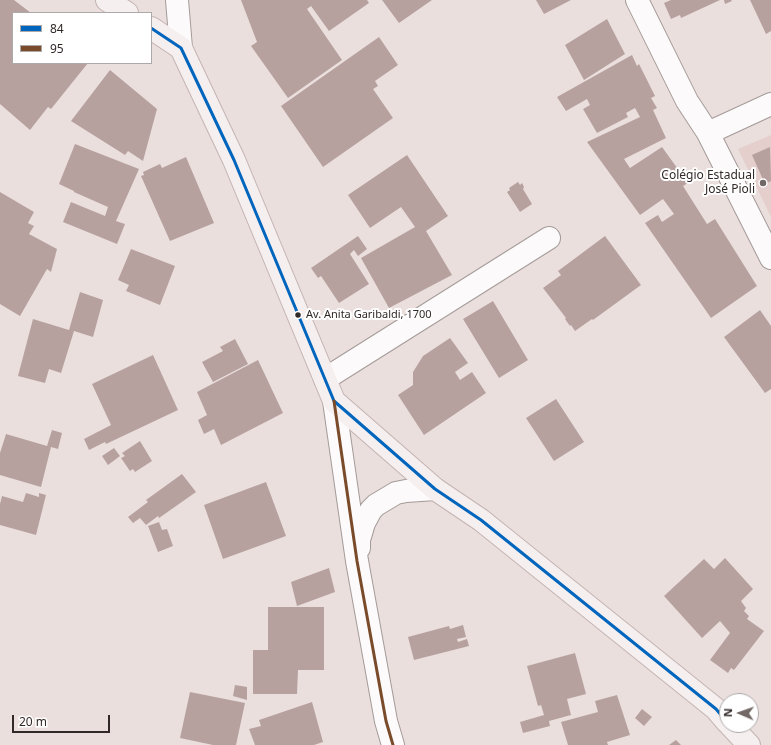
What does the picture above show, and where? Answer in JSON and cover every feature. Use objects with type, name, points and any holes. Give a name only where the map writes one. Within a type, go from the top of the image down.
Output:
[{"type":"main road","points":[[107,0],[125,12]]},
{"type":"main road","points":[[152,29],[181,48],[234,160],[334,401],[435,489],[481,520],[719,713]]},
{"type":"main road","points":[[738,733],[749,745]]},
{"type":"street","points":[[177,0],[181,48]]},
{"type":"street","points":[[638,0],[687,101],[708,133],[771,258]]},
{"type":"street","points":[[708,133],[771,104]]},
{"type":"street","points":[[325,379],[549,238]]},
{"type":"street","points":[[334,401],[357,561],[386,721],[393,745]]},
{"type":"street","points":[[357,561],[359,540],[364,523],[371,510],[376,505],[396,493],[435,489]]},
{"type":"shaded area","name":"Colégio Estadual José Pioli","points":[[771,135],[771,217],[738,149]]},
{"type":"building","points":[[0,0],[14,0],[30,12],[12,12],[12,64],[87,64],[51,109],[48,107],[30,130],[0,104]]},
{"type":"building","points":[[241,0],[367,0],[369,3],[329,31],[311,6],[307,9],[342,60],[288,98],[251,46],[257,42]]},
{"type":"building","points":[[382,0],[432,0],[399,23]]},
{"type":"building","points":[[536,0],[571,0],[544,14]]},
{"type":"building","points":[[671,0],[720,0],[681,18],[680,15],[671,19],[664,3]]},
{"type":"building","points":[[724,0],[731,0],[732,1],[725,4]]},
{"type":"building","points":[[750,0],[771,0],[771,31],[766,34]]},
{"type":"building","points":[[607,19],[625,54],[584,80],[565,45]]},
{"type":"building","points":[[379,37],[398,65],[375,81],[378,86],[373,89],[393,118],[323,167],[281,106]]},
{"type":"building","points":[[632,55],[637,66],[639,64],[655,96],[651,98],[657,108],[653,110],[666,138],[624,159],[630,168],[662,147],[688,183],[683,186],[707,224],[715,219],[757,286],[711,318],[645,223],[658,215],[662,222],[674,214],[663,199],[640,215],[587,142],[640,117],[635,108],[626,113],[628,117],[597,133],[583,109],[590,105],[587,99],[566,111],[557,97]]},
{"type":"building","points":[[110,70],[157,109],[143,161],[128,151],[125,155],[71,121]]},
{"type":"building","points":[[75,144],[139,169],[116,221],[125,224],[117,244],[63,222],[71,202],[105,216],[108,207],[59,184]]},
{"type":"building","points":[[770,147],[771,181],[765,184],[752,155]]},
{"type":"building","points":[[407,155],[448,216],[426,231],[452,275],[389,308],[361,258],[415,227],[401,207],[370,228],[348,195]]},
{"type":"building","points":[[186,157],[214,223],[170,241],[141,176],[144,175],[143,172],[160,164],[162,168]]},
{"type":"building","points":[[518,182],[520,185],[522,183],[524,187],[523,189],[532,204],[520,212],[507,192],[510,190],[509,188]]},
{"type":"building","points":[[0,192],[34,212],[28,223],[34,226],[29,234],[57,249],[51,272],[47,269],[20,316],[0,304]]},
{"type":"building","points":[[358,236],[367,249],[358,256],[354,250],[350,254],[369,284],[339,303],[321,276],[318,278],[311,268]]},
{"type":"building","points":[[605,236],[641,285],[593,320],[592,319],[575,331],[543,288],[561,275],[558,271]]},
{"type":"building","points":[[131,249],[175,266],[160,305],[126,291],[129,285],[118,280]]},
{"type":"building","points":[[80,292],[103,300],[93,337],[74,331],[61,373],[49,369],[45,383],[18,376],[33,319],[69,330]]},
{"type":"building","points":[[493,301],[528,360],[499,378],[463,319]]},
{"type":"building","points":[[760,310],[771,326],[771,389],[765,393],[724,337]]},
{"type":"building","points":[[450,338],[468,363],[455,372],[460,380],[472,372],[486,393],[424,435],[398,395],[413,385],[413,372],[423,356]]},
{"type":"building","points":[[235,339],[248,364],[213,382],[202,362],[223,351],[220,347]]},
{"type":"building","points":[[153,355],[178,410],[106,444],[105,442],[89,450],[84,439],[111,425],[92,384]]},
{"type":"building","points":[[258,360],[283,413],[221,445],[214,429],[204,434],[198,420],[207,415],[197,392]]},
{"type":"building","points":[[556,399],[584,442],[554,461],[526,418]]},
{"type":"building","points":[[52,430],[62,433],[58,449],[51,447],[41,487],[0,475],[0,453],[6,434],[47,446]]},
{"type":"building","points":[[140,441],[152,461],[135,472],[133,469],[130,471],[121,458],[125,456],[122,453]]},
{"type":"building","points":[[114,448],[120,456],[108,465],[102,456]]},
{"type":"building","points":[[182,474],[196,492],[159,518],[158,516],[146,525],[140,518],[133,523],[128,517],[148,502],[146,500]]},
{"type":"building","points":[[266,482],[286,536],[223,559],[204,505]]},
{"type":"building","points":[[26,493],[39,497],[39,493],[46,495],[36,535],[0,525],[0,504],[2,496],[23,502]]},
{"type":"building","points":[[159,522],[162,530],[167,529],[173,546],[158,552],[148,526]]},
{"type":"building","points":[[725,558],[753,589],[741,601],[746,608],[744,611],[749,616],[747,619],[764,631],[734,670],[731,668],[728,673],[710,660],[730,633],[720,621],[702,638],[664,596],[704,559],[714,569]]},
{"type":"building","points":[[329,568],[335,592],[297,606],[291,582]]},
{"type":"building","points":[[268,607],[324,607],[324,670],[298,670],[297,694],[253,694],[253,650],[268,650]]},
{"type":"building","points":[[463,625],[466,637],[457,639],[458,642],[467,639],[469,646],[414,660],[408,637],[449,626],[450,629]]},
{"type":"building","points":[[575,653],[586,694],[567,699],[571,715],[549,721],[550,726],[523,733],[520,722],[544,715],[541,705],[538,706],[527,666]]},
{"type":"building","points":[[235,685],[247,687],[247,700],[233,696]]},
{"type":"building","points":[[190,692],[245,703],[236,745],[213,745],[180,738]]},
{"type":"building","points":[[617,695],[630,735],[607,742],[608,745],[568,745],[561,722],[598,712],[595,701]]},
{"type":"building","points":[[312,702],[323,742],[314,745],[255,745],[249,729],[261,726],[259,720]]},
{"type":"building","points":[[642,709],[652,717],[644,726],[635,718]]},
{"type":"building","points":[[676,740],[681,745],[669,745]]},
{"type":"transit line","name":"84","points":[[152,29],[181,48],[234,160],[334,401],[435,489],[481,520],[719,713]]},
{"type":"transit line","name":"95","points":[[334,401],[357,561],[386,721],[393,745]]},
{"type":"place","name":"Colégio Estadual José Pioli","points":[[763,183]]},
{"type":"place","name":"Av. Anita Garibaldi, 1700","points":[[298,315]]}]
